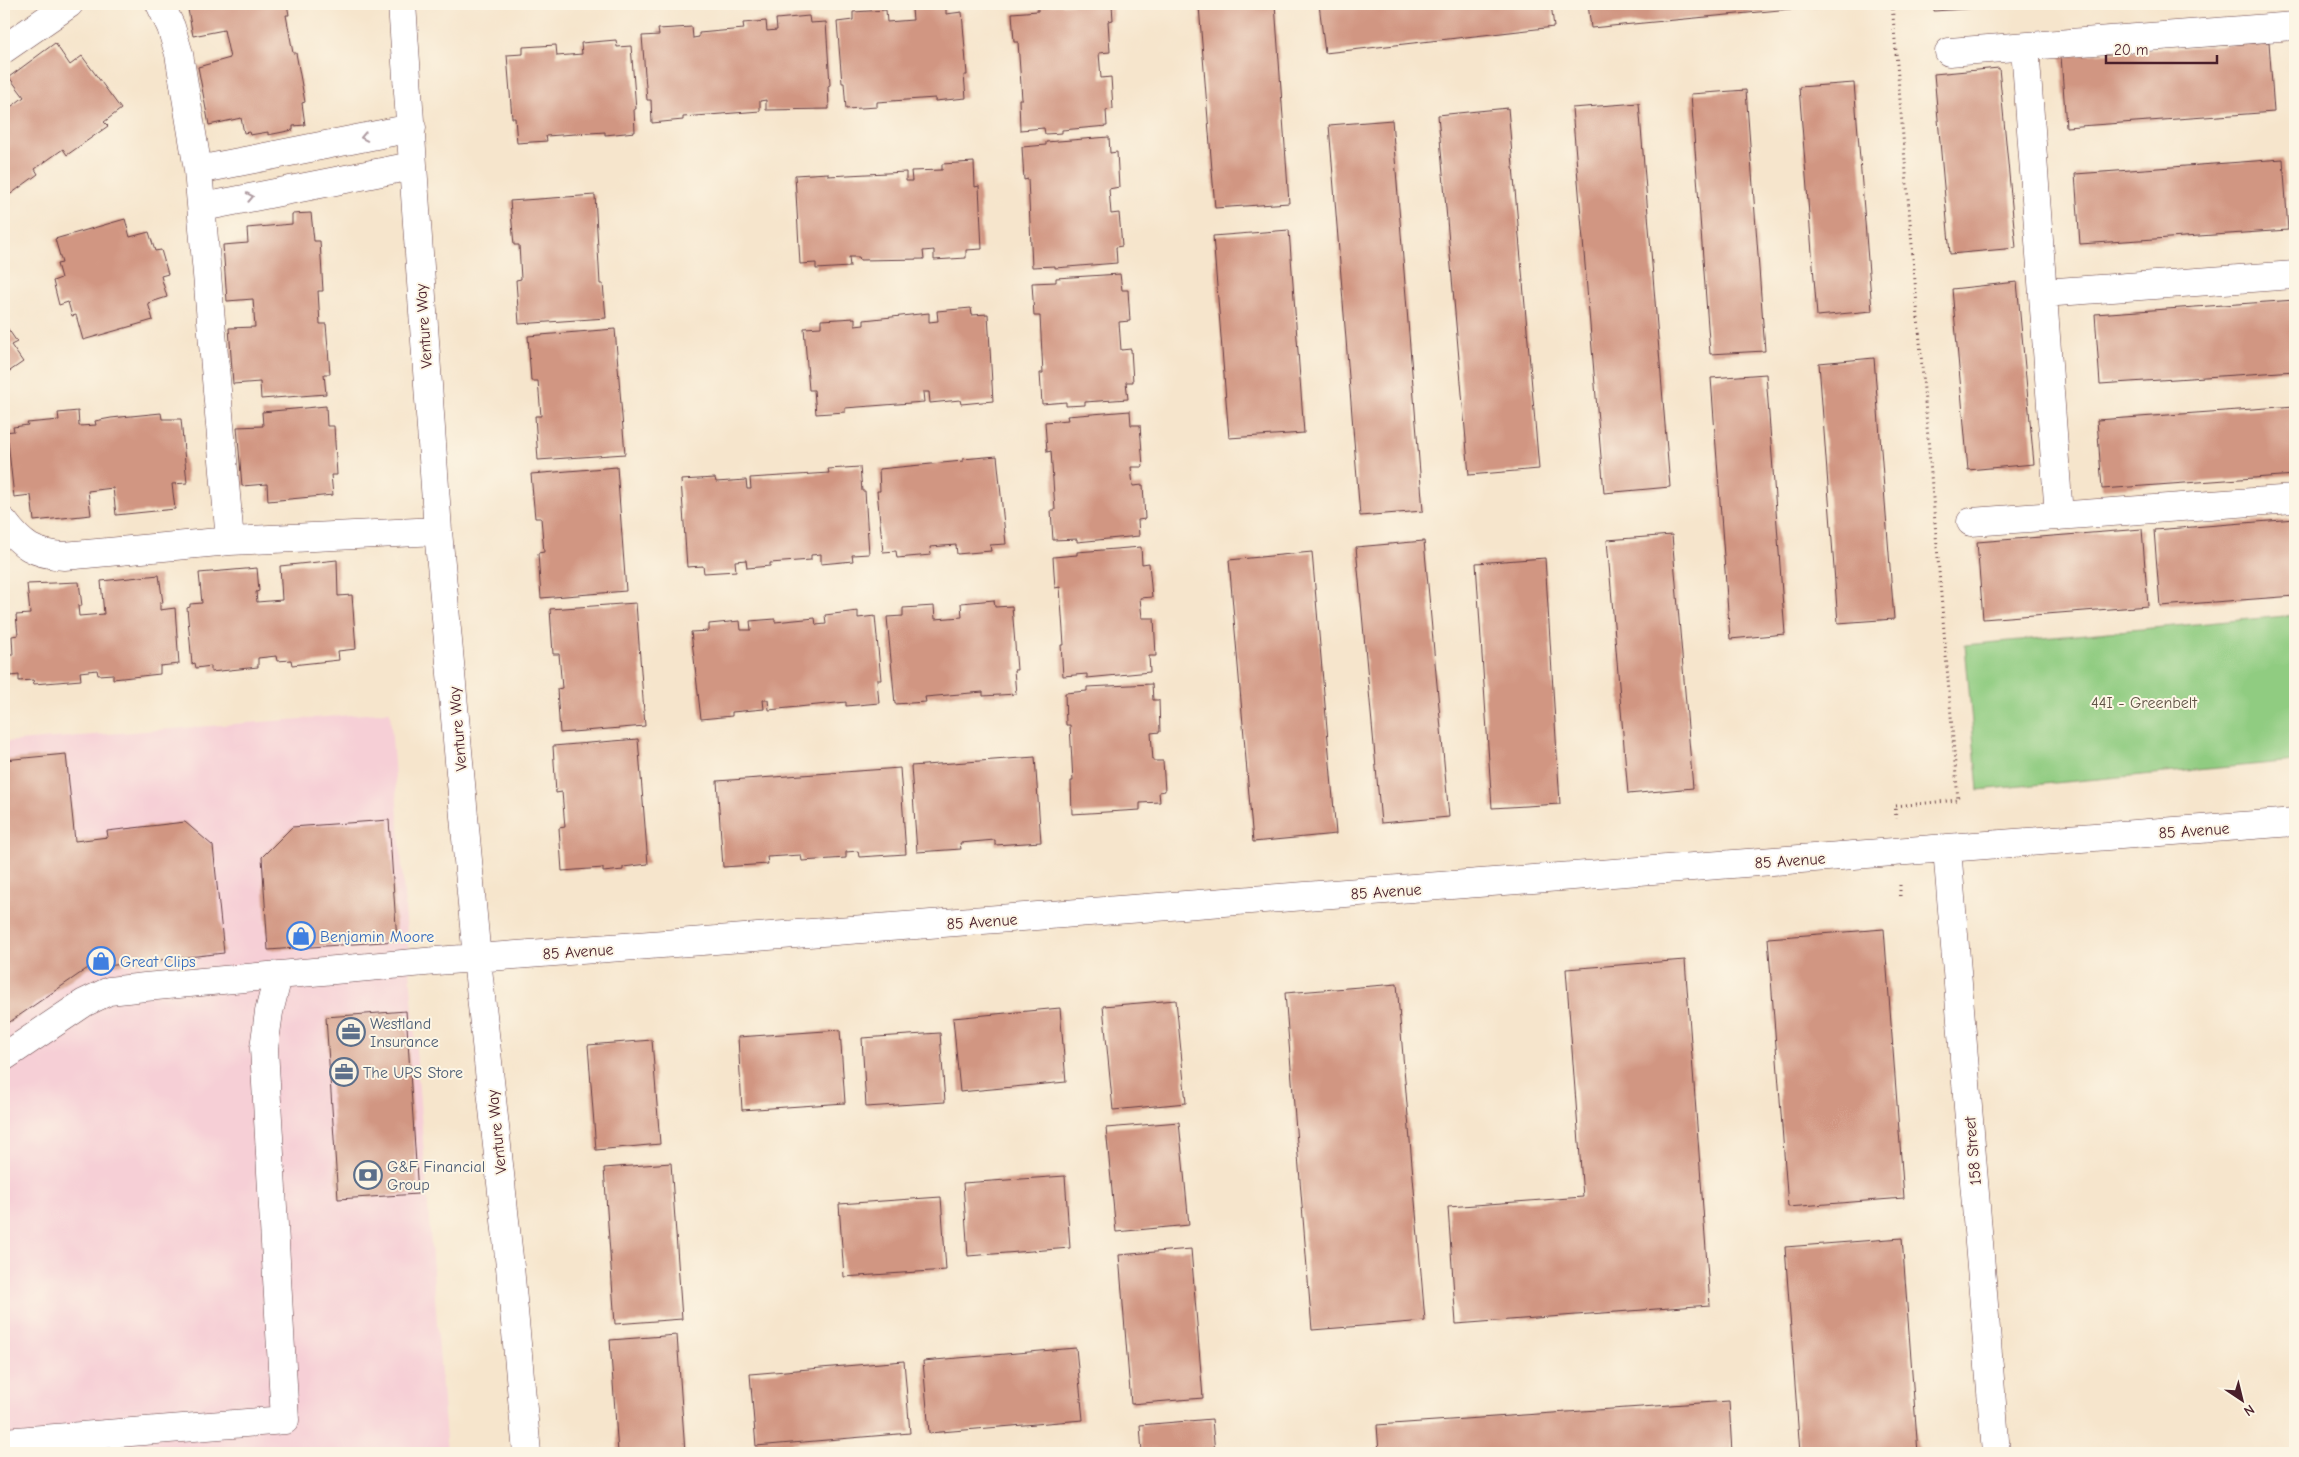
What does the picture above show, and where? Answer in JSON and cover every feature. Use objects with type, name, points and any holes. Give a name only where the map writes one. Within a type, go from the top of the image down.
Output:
[{"type":"street","points":[[4,49],[69,4]]},
{"type":"street","points":[[160,4],[171,27],[179,54],[198,170],[230,541]]},
{"type":"street","name":"Venture Way","points":[[402,4],[412,128],[412,166],[438,531],[477,959],[510,1267],[527,1453]]},
{"type":"street","points":[[1949,52],[2295,26]]},
{"type":"street","points":[[2025,47],[2059,516]]},
{"type":"street","points":[[198,170],[412,128]]},
{"type":"street","points":[[202,207],[412,166]]},
{"type":"street","points":[[2043,293],[2295,275]]},
{"type":"street","points":[[1971,522],[2295,499]]},
{"type":"street","points":[[4,522],[28,548],[45,554],[64,556],[230,541],[438,531]]},
{"type":"street","name":"85 Avenue","points":[[4,1057],[84,1003],[109,991],[477,959],[2295,822]]},
{"type":"street","name":"158 Street","points":[[1947,848],[1996,1453]]},
{"type":"street","points":[[4,1442],[285,1420],[264,1048],[269,1012],[278,976]]},
{"type":"path","points":[[1892,4],[1958,800],[1895,806],[1896,821]]},
{"type":"shaded area","points":[[390,712],[447,1453],[4,1453],[4,742]]},
{"type":"green space","name":"44I - Greenbelt","points":[[2295,615],[2295,761],[1978,790],[1965,645]]},
{"type":"building","points":[[187,4],[287,4],[289,15],[286,15],[293,53],[296,53],[305,102],[302,103],[305,125],[293,126],[293,130],[268,135],[268,132],[250,135],[249,132],[244,133],[241,118],[209,125],[198,67],[230,58],[224,30],[193,36]]},
{"type":"building","points":[[1275,4],[1289,203],[1215,208],[1199,6]]},
{"type":"building","points":[[1319,4],[1551,4],[1554,27],[1325,53]]},
{"type":"building","points":[[1588,4],[1832,4],[1832,5],[1591,28]]},
{"type":"building","points":[[1934,4],[2024,4],[2024,5],[1934,11]]},
{"type":"building","points":[[1112,5],[1113,20],[1108,21],[1110,52],[1099,53],[1101,78],[1111,77],[1113,109],[1106,110],[1107,126],[1062,130],[1062,133],[1045,134],[1044,128],[1020,130],[1019,99],[1022,99],[1018,42],[1014,42],[1012,13],[1038,11],[1038,6]]},
{"type":"building","points":[[946,6],[946,14],[962,12],[967,75],[964,75],[966,98],[935,101],[935,98],[877,102],[877,107],[846,109],[837,22],[853,20],[853,12],[886,10],[887,22],[913,20],[912,9]]},
{"type":"building","points":[[809,16],[810,23],[826,22],[830,85],[828,86],[829,109],[766,110],[766,100],[760,101],[760,111],[683,117],[683,120],[652,123],[651,100],[647,100],[642,36],[659,35],[658,29],[692,27],[693,38],[699,37],[699,33],[744,29],[743,23],[766,21],[767,31],[777,30],[776,19]]},
{"type":"building","points":[[616,40],[617,47],[631,46],[636,109],[634,109],[635,132],[605,135],[605,132],[546,136],[547,141],[517,143],[515,118],[512,118],[507,55],[523,54],[523,47],[556,45],[557,56],[582,54],[581,43]]},
{"type":"building","points":[[2269,42],[2274,112],[2066,127],[2061,56]]},
{"type":"building","points":[[55,43],[70,65],[82,56],[121,109],[104,122],[108,126],[67,155],[63,149],[35,169],[38,174],[4,199],[4,112],[24,97],[9,77]]},
{"type":"building","points":[[1999,68],[2016,248],[1950,254],[1934,74]]},
{"type":"building","points":[[1854,83],[1872,311],[1817,316],[1799,87]]},
{"type":"building","points":[[1746,90],[1765,351],[1710,354],[1691,94]]},
{"type":"building","points":[[1639,103],[1670,487],[1604,493],[1572,108]]},
{"type":"building","points":[[1508,108],[1539,469],[1469,475],[1438,115]]},
{"type":"building","points":[[1392,120],[1423,511],[1360,516],[1329,125]]},
{"type":"building","points":[[1109,137],[1110,153],[1117,152],[1119,187],[1109,189],[1111,214],[1119,213],[1122,246],[1116,247],[1117,263],[1055,268],[1055,266],[1032,267],[1028,179],[1024,180],[1022,147],[1046,145],[1046,142]]},
{"type":"building","points":[[2283,159],[2288,230],[2080,244],[2075,174]]},
{"type":"building","points":[[974,162],[975,187],[979,186],[982,249],[966,250],[966,258],[934,260],[934,250],[923,251],[924,259],[860,260],[859,257],[849,257],[850,267],[816,269],[816,263],[800,264],[795,175],[828,173],[828,176],[906,172],[906,181],[912,181],[911,171],[942,170],[942,164]]},
{"type":"building","points":[[595,195],[600,284],[603,284],[606,318],[519,324],[516,280],[521,279],[519,245],[514,245],[510,201]]},
{"type":"building","points":[[311,213],[314,241],[320,241],[323,291],[318,291],[320,324],[326,324],[330,374],[324,374],[326,394],[261,399],[260,382],[233,384],[229,328],[255,327],[253,299],[227,301],[223,245],[248,243],[247,228],[292,224],[292,214]]},
{"type":"building","points":[[125,219],[130,237],[149,232],[155,251],[161,250],[168,274],[161,276],[167,297],[148,303],[153,320],[83,340],[76,315],[72,316],[68,302],[59,305],[53,281],[61,278],[57,264],[62,263],[55,239]]},
{"type":"building","points":[[1289,230],[1304,433],[1229,438],[1213,236]]},
{"type":"building","points":[[1120,274],[1122,290],[1128,290],[1130,321],[1119,322],[1121,350],[1131,349],[1133,382],[1126,382],[1128,399],[1085,402],[1085,405],[1066,406],[1066,402],[1042,404],[1040,373],[1043,373],[1040,316],[1034,316],[1032,283],[1056,282],[1056,278]]},
{"type":"building","points":[[2017,282],[2034,464],[1968,470],[1952,289]]},
{"type":"building","points":[[2295,300],[2295,371],[2100,384],[2095,314]]},
{"type":"building","points":[[971,308],[972,315],[988,314],[993,401],[961,404],[960,400],[930,403],[929,392],[923,392],[924,402],[845,408],[845,412],[816,414],[814,390],[809,390],[804,328],[821,327],[821,320],[855,318],[855,326],[864,325],[864,320],[929,313],[929,322],[938,321],[937,311]]},
{"type":"building","points":[[4,323],[17,342],[11,345],[23,362],[4,375]]},
{"type":"building","points":[[615,329],[625,454],[538,460],[535,416],[541,416],[538,381],[531,381],[528,336]]},
{"type":"building","points":[[1874,358],[1894,619],[1838,623],[1819,363]]},
{"type":"building","points":[[1766,374],[1785,634],[1730,639],[1711,378]]},
{"type":"building","points":[[326,406],[327,426],[334,426],[337,475],[331,475],[333,495],[268,501],[267,484],[242,486],[237,427],[263,426],[262,412]]},
{"type":"building","points":[[2295,406],[2295,475],[2102,489],[2097,420]]},
{"type":"building","points":[[78,411],[79,426],[96,425],[95,421],[111,418],[161,413],[162,419],[181,419],[187,483],[172,484],[175,509],[116,515],[113,488],[88,491],[91,515],[34,521],[31,495],[14,497],[8,441],[4,441],[4,432],[14,431],[13,427],[28,425],[27,423],[59,420],[58,413]]},
{"type":"building","points":[[1130,411],[1131,425],[1140,425],[1143,467],[1131,467],[1133,486],[1143,485],[1145,519],[1138,520],[1139,536],[1077,542],[1077,539],[1053,540],[1051,510],[1055,510],[1051,451],[1047,452],[1045,422],[1068,420],[1067,416]]},
{"type":"building","points":[[997,456],[1006,544],[990,545],[991,551],[957,554],[956,545],[930,547],[931,555],[897,558],[896,551],[883,552],[877,491],[880,491],[879,469]]},
{"type":"building","points":[[617,467],[626,591],[541,598],[538,553],[544,552],[541,518],[535,518],[531,474]]},
{"type":"building","points":[[860,467],[862,491],[865,491],[869,554],[852,555],[853,561],[821,564],[821,554],[811,555],[811,560],[770,563],[770,566],[747,568],[746,560],[735,561],[736,571],[704,573],[703,566],[687,567],[681,480],[715,478],[716,482],[746,480],[747,489],[751,489],[750,478],[829,473],[828,469]]},
{"type":"building","points":[[2295,519],[2295,596],[2160,606],[2154,530]]},
{"type":"building","points":[[2142,529],[2148,606],[1983,619],[1977,542]]},
{"type":"building","points":[[1672,535],[1693,788],[1628,794],[1607,540]]},
{"type":"building","points":[[1424,541],[1449,817],[1381,823],[1356,547]]},
{"type":"building","points":[[1141,547],[1142,564],[1149,563],[1152,597],[1140,598],[1142,618],[1154,618],[1156,656],[1149,656],[1150,672],[1087,678],[1087,674],[1063,676],[1061,645],[1064,645],[1060,587],[1055,588],[1053,557],[1077,555],[1077,552]]},
{"type":"building","points":[[1312,552],[1336,834],[1253,842],[1229,560]]},
{"type":"building","points":[[1545,558],[1560,804],[1492,808],[1476,563]]},
{"type":"building","points":[[337,560],[338,596],[352,595],[356,649],[338,651],[339,660],[292,665],[291,660],[277,661],[276,656],[258,658],[258,667],[211,672],[211,666],[196,668],[195,663],[192,664],[187,608],[190,607],[190,604],[202,603],[199,573],[257,568],[259,591],[256,592],[257,602],[282,600],[280,566]]},
{"type":"building","points":[[159,575],[163,603],[160,603],[160,610],[175,608],[179,664],[160,666],[160,674],[113,679],[113,674],[98,675],[97,670],[80,672],[81,680],[34,684],[33,680],[19,681],[19,675],[11,676],[9,655],[13,655],[12,636],[18,635],[16,615],[30,614],[27,584],[79,582],[82,606],[78,606],[79,616],[104,614],[101,581]]},
{"type":"building","points":[[994,600],[995,607],[1012,606],[1017,670],[1014,670],[1016,694],[983,696],[983,692],[925,697],[926,702],[895,704],[887,617],[903,616],[903,608],[934,606],[935,619],[962,617],[961,603]]},
{"type":"building","points":[[636,603],[645,726],[560,733],[557,689],[562,688],[559,654],[553,654],[550,609]]},
{"type":"building","points":[[858,611],[858,618],[875,616],[881,680],[877,680],[879,703],[846,706],[846,702],[769,710],[768,700],[763,700],[764,709],[732,712],[732,716],[701,719],[691,632],[709,631],[709,624],[740,621],[741,630],[751,630],[750,621],[775,619],[775,622],[815,618],[816,625],[826,624],[825,615]]},
{"type":"building","points":[[1152,684],[1153,700],[1159,700],[1160,732],[1151,733],[1153,761],[1163,761],[1165,791],[1159,792],[1160,802],[1140,803],[1140,810],[1072,814],[1071,781],[1073,781],[1070,725],[1066,725],[1065,693],[1087,691],[1087,687]]},
{"type":"building","points":[[638,739],[648,864],[623,867],[623,870],[603,872],[603,868],[562,871],[559,828],[565,827],[562,792],[556,793],[553,746]]},
{"type":"building","points":[[66,754],[75,841],[108,837],[107,831],[185,822],[213,846],[224,953],[88,968],[4,1026],[4,760]]},
{"type":"building","points":[[1035,757],[1041,842],[995,845],[995,840],[960,843],[961,849],[917,852],[911,766]]},
{"type":"building","points":[[900,768],[906,854],[859,857],[858,851],[846,852],[846,858],[802,861],[801,855],[767,857],[768,864],[723,867],[717,781]]},
{"type":"building","points":[[389,820],[397,941],[268,950],[262,857],[292,827]]},
{"type":"building","points":[[1884,929],[1904,1198],[1788,1207],[1768,938]]},
{"type":"building","points":[[1685,960],[1710,1305],[1456,1324],[1448,1207],[1583,1197],[1566,969]]},
{"type":"building","points":[[1397,984],[1425,1321],[1312,1330],[1285,993]]},
{"type":"building","points":[[1176,1000],[1186,1103],[1113,1110],[1103,1006]]},
{"type":"building","points":[[1060,1008],[1066,1082],[960,1092],[953,1018]]},
{"type":"building","points":[[406,1011],[418,1194],[338,1199],[326,1017]]},
{"type":"building","points":[[840,1030],[845,1103],[742,1110],[738,1037]]},
{"type":"building","points":[[940,1033],[945,1102],[866,1107],[862,1038]]},
{"type":"building","points":[[652,1040],[660,1144],[596,1150],[588,1045]]},
{"type":"building","points":[[1179,1122],[1189,1225],[1116,1232],[1106,1128]]},
{"type":"building","points":[[671,1163],[682,1319],[615,1324],[604,1168]]},
{"type":"building","points":[[1065,1176],[1070,1248],[968,1256],[963,1183]]},
{"type":"building","points":[[941,1197],[946,1270],[844,1277],[839,1204]]},
{"type":"building","points":[[1902,1238],[1918,1453],[1800,1453],[1785,1247]]},
{"type":"building","points":[[1191,1249],[1203,1398],[1131,1404],[1119,1255]]},
{"type":"building","points":[[677,1335],[685,1453],[618,1453],[610,1340]]},
{"type":"building","points":[[1076,1348],[1083,1420],[929,1433],[923,1361]]},
{"type":"building","points":[[904,1361],[910,1433],[756,1446],[750,1374]]},
{"type":"building","points":[[1729,1401],[1732,1453],[1379,1453],[1377,1425]]},
{"type":"building","points":[[1212,1419],[1215,1453],[1142,1453],[1140,1425]]},
{"type":"place","name":"Benjamin Moore","points":[[301,936]]},
{"type":"place","name":"Great Clips","points":[[101,961]]},
{"type":"place","name":"Westland Insurance","points":[[351,1032]]},
{"type":"place","name":"The UPS Store","points":[[344,1072]]},
{"type":"place","name":"G&F Financial Group","points":[[368,1175]]}]
